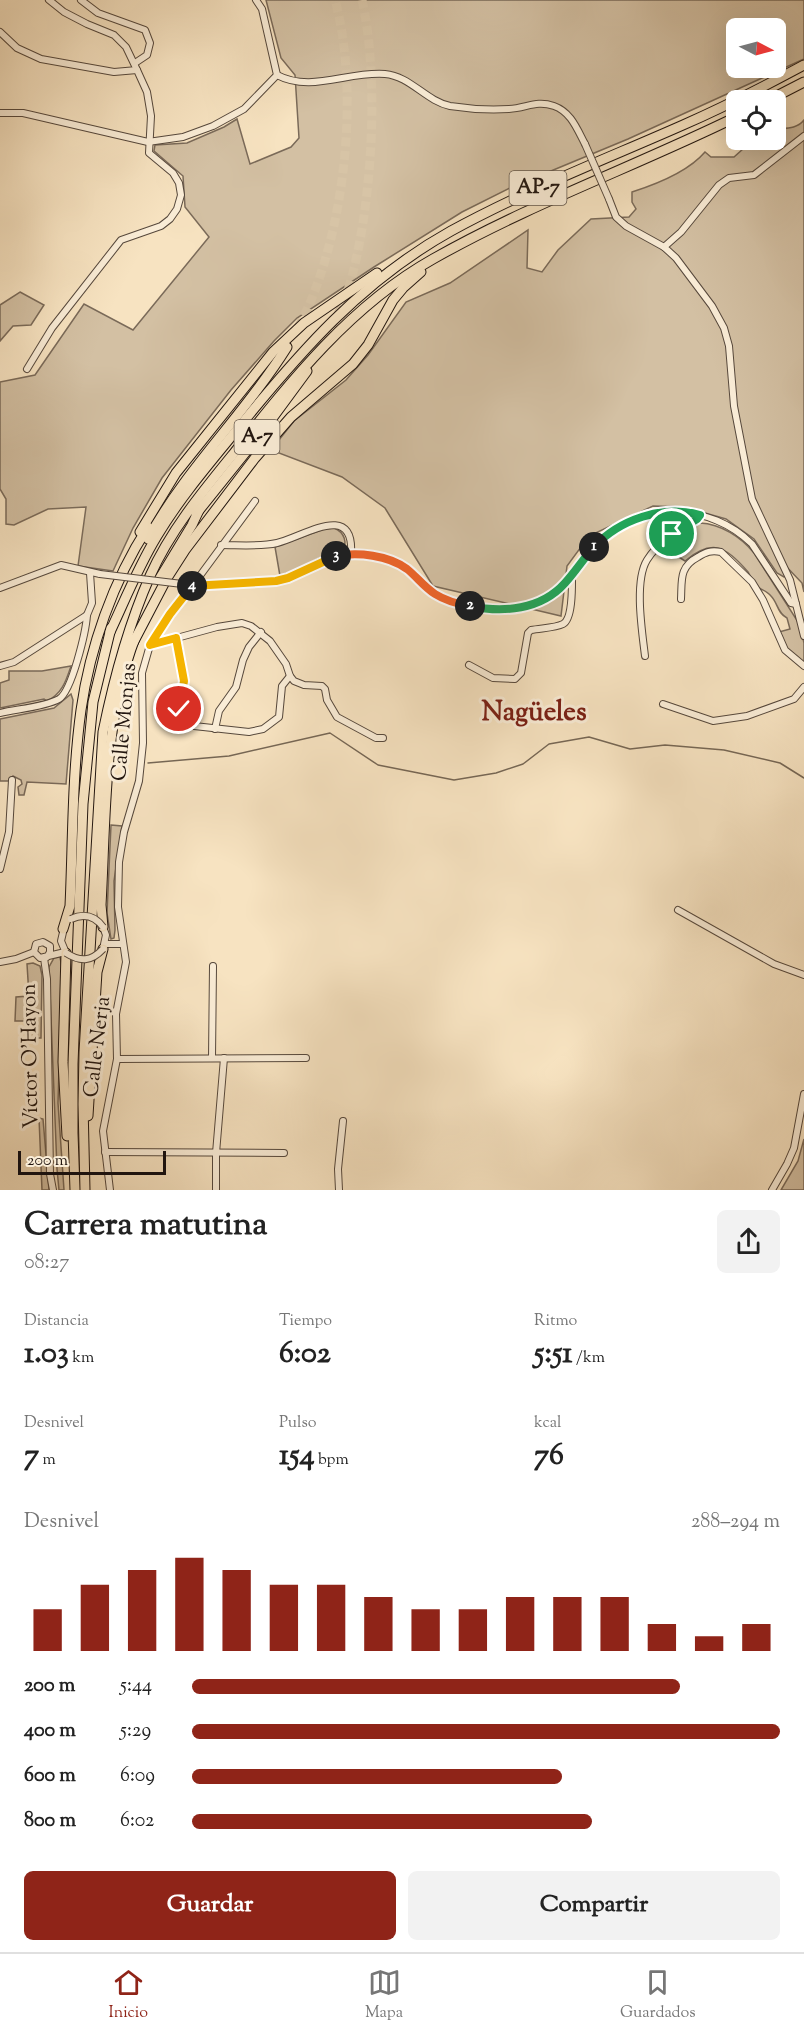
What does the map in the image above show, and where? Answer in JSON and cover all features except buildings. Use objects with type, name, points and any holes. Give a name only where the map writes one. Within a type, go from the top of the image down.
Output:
[{"type":"highway","name":"AP-7","points":[[110,632],[157,535],[200,475],[277,380],[320,332],[358,296],[394,267],[430,243],[516,198],[686,123],[804,65]]},
{"type":"highway","points":[[786,91],[804,82]]},
{"type":"highway","name":"AP-7","points":[[143,594],[161,554],[202,493],[286,388],[373,301],[403,278],[442,254],[523,212],[726,121]]},
{"type":"highway","points":[[125,568],[127,556],[176,473],[287,337],[304,322],[417,247],[430,243]]},
{"type":"highway","points":[[133,644],[167,578],[185,550],[255,458],[291,417],[353,364],[368,345],[398,294],[442,254]]},
{"type":"highway","name":"A-7","points":[[110,632],[113,614],[139,556],[164,511],[269,375],[287,347]]},
{"type":"highway","name":"A-7","points":[[143,594],[199,510],[288,399],[312,360]]},
{"type":"highway","points":[[63,928],[70,906],[77,757],[85,690],[106,614],[125,568],[156,514],[177,486],[189,477]]},
{"type":"highway","points":[[103,927],[101,905],[109,755],[117,704],[133,644],[161,577],[199,510]]},
{"type":"highway","points":[[85,1190],[84,1052],[103,732],[127,634],[143,594]]},
{"type":"highway","points":[[75,1190],[73,1064],[84,792],[93,702],[110,632]]},
{"type":"highway","points":[[83,1136],[88,1117],[98,972],[104,947]]},
{"type":"highway","points":[[65,952],[63,1086],[68,1141],[74,1161]]},
{"type":"street","points":[[27,369],[52,328],[121,240],[161,226],[177,209],[180,195],[179,183],[172,172],[149,153],[151,116],[147,92],[126,47],[114,35],[64,12],[49,0]]},
{"type":"street","points":[[0,32],[17,48],[41,59],[114,72],[136,67],[147,56],[150,43],[145,30],[98,13],[81,0]]},
{"type":"street","points":[[255,0],[262,9],[277,75]]},
{"type":"street","points":[[277,75],[290,81],[309,84],[354,75],[388,74],[401,78],[447,106],[511,109],[527,107],[539,102],[556,107],[573,120],[616,217],[626,226],[664,247],[676,258],[712,306],[724,328],[733,373],[734,406],[752,500],[790,580],[804,636]]},
{"type":"street","points":[[0,113],[23,113],[148,142],[183,137],[213,126],[244,109],[277,75]]},
{"type":"street","points":[[664,247],[681,232],[718,184],[729,178],[754,175],[804,136]]},
{"type":"street","name":"Calle Monjas","points":[[123,944],[118,906],[119,862],[124,832],[139,781],[143,743],[142,673],[150,645],[170,614],[255,501]]},
{"type":"street","points":[[0,588],[61,565],[90,573],[192,586],[276,581],[298,574],[329,558],[351,555],[390,560],[406,568],[435,594],[453,602],[478,608],[527,607],[543,600],[565,583],[600,541],[619,527],[658,513],[688,513],[723,522],[746,538],[791,603],[796,604]]},
{"type":"street","points":[[645,656],[641,578],[646,561],[672,534],[700,515]]},
{"type":"street","points":[[221,545],[277,543],[326,524],[336,525],[348,532],[352,543],[351,555]]},
{"type":"street","points":[[681,599],[683,574],[688,562],[706,552],[721,552],[752,582],[763,600],[785,650],[804,666]]},
{"type":"street","points":[[0,713],[52,702],[67,692],[92,603],[90,573]]},
{"type":"street","points":[[469,665],[493,678],[515,679],[521,673],[528,633],[531,630],[562,624],[567,620],[570,614],[572,573]]},
{"type":"street","points":[[779,584],[790,580]]},
{"type":"street","points":[[0,666],[14,662],[87,615]]},
{"type":"street","points":[[150,645],[217,627],[242,623],[251,626],[261,632],[286,664],[290,676],[304,685],[322,686],[325,689],[327,700],[337,717],[376,738],[383,738]]},
{"type":"street","points":[[215,729],[219,711],[240,679],[243,660],[249,647],[261,632]]},
{"type":"street","points":[[176,638],[184,681],[179,718],[185,725],[249,732],[263,729],[279,717],[282,686],[290,676]]},
{"type":"street","points":[[663,704],[713,721],[747,716],[794,699],[804,687]]},
{"type":"street","points":[[0,869],[9,832],[12,780]]},
{"type":"street","points":[[678,910],[774,964],[804,975]]},
{"type":"street","points":[[104,947],[106,935],[103,927],[89,916],[83,915],[71,919],[63,928],[61,940],[65,952],[74,958],[90,959],[104,947],[123,944]]},
{"type":"street","points":[[50,946],[61,940]]},
{"type":"street","points":[[34,952],[36,944],[40,942],[50,946]]},
{"type":"street","name":"Calle Nerja","points":[[110,1190],[104,1123],[117,1059],[116,1014],[126,962],[123,944]]},
{"type":"street","points":[[45,958],[50,952],[50,946]]},
{"type":"street","points":[[34,952],[45,958],[65,952]]},
{"type":"street","points":[[0,962],[34,952]]},
{"type":"street","name":"Víctor O'Hayon","points":[[45,958],[50,1174],[53,1190]]},
{"type":"street","points":[[212,1058],[213,966]]},
{"type":"street","points":[[216,1190],[216,1153],[224,1058]]},
{"type":"street","points":[[117,1059],[306,1058]]},
{"type":"street","points":[[771,1190],[794,1148],[804,1094]]},
{"type":"street","points":[[339,1190],[338,1169],[343,1121]]},
{"type":"street","points":[[105,1152],[284,1154]]},
{"type":"shaded area","points":[[266,0],[804,0],[804,59],[786,67],[786,18],[726,18],[726,78],[762,78],[736,90],[726,90],[726,94],[628,139],[510,188],[462,212],[297,318],[231,390],[162,478],[133,528],[113,571],[78,566],[86,507],[48,509],[14,525],[6,524],[6,499],[0,489],[0,382],[35,375],[84,304],[133,330],[209,237],[185,207],[183,176],[154,151],[155,145],[187,143],[237,119],[250,164],[291,147],[299,138],[295,75],[281,58]]},
{"type":"shaded area","points":[[804,120],[804,592],[802,583],[782,562],[786,574],[784,577],[777,573],[754,539],[726,519],[684,507],[653,506],[589,536],[567,566],[561,616],[433,586],[385,508],[342,477],[271,450],[294,421],[346,380],[368,355],[406,302],[450,283],[528,230],[527,268],[542,272],[558,250],[591,219],[629,217],[636,209],[632,202],[632,192],[681,171],[705,152],[711,157],[734,157],[742,150],[786,150],[786,128],[795,127]]},
{"type":"shaded area","points":[[20,292],[44,305],[31,325],[13,326],[0,341],[0,305]]},
{"type":"shaded area","points":[[700,523],[730,532],[754,553],[800,625],[804,643],[804,663],[785,648],[779,632],[790,629],[787,618],[781,613],[770,595],[759,588],[733,556],[718,548],[711,548],[703,549],[685,561],[663,547],[685,529]]},
{"type":"shaded area","points":[[334,528],[344,538],[345,545],[341,553],[326,555],[280,576],[275,547],[324,529]]},
{"type":"shaded area","points":[[71,666],[63,686],[47,701],[44,699],[0,708],[0,683],[9,680],[9,671],[42,671]]},
{"type":"shaded area","points":[[71,694],[73,700],[66,784],[27,782],[24,795],[19,795],[18,787],[22,784],[21,780],[13,776],[9,781],[0,781],[0,719],[54,708]]},
{"type":"shaded area","points":[[111,825],[122,826],[114,881],[115,930],[114,938],[111,939],[107,913]]},
{"type":"shaded area","points":[[60,957],[62,968],[58,1103],[64,1190],[59,1190],[57,1169],[49,967],[54,958]]},
{"type":"shaded area","points":[[33,963],[40,966],[42,975],[41,1038],[30,1038],[29,1021],[15,1021],[16,997],[29,996],[27,964]]},
{"type":"shaded area","points":[[39,1118],[43,1119],[49,1190],[42,1190]]},
{"type":"shaded area","points":[[804,1139],[804,1190],[781,1190],[798,1161]]},
{"type":"waterway","points":[[148,763],[229,756],[330,733],[378,765],[454,780],[496,773],[523,764],[549,744],[589,737],[630,749],[665,745],[724,750],[780,763],[804,778]]},
{"type":"tunnel","points":[[298,328],[314,293],[327,254],[337,212],[343,167],[347,123],[347,79],[343,38],[335,0]]},
{"type":"tunnel","points":[[319,350],[349,287],[357,256],[368,183],[371,144],[371,67],[362,0]]},
{"type":"district","name":"Nagüeles","points":[[534,713]]},
{"type":"route","points":[[179,709],[184,681],[176,638],[150,645],[192,586],[276,581],[298,574],[329,558],[351,555],[390,560],[406,568],[435,594],[453,602],[478,608],[527,607],[556,592],[600,541],[619,527],[658,513],[700,515],[672,534]]}]
